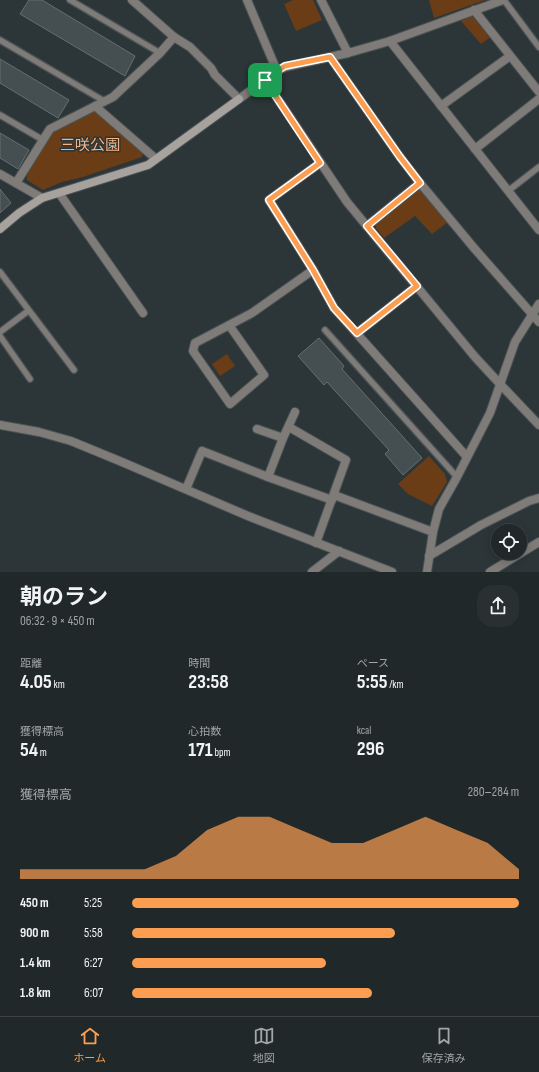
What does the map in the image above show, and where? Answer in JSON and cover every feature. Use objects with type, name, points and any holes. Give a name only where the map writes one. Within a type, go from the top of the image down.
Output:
[{"type":"street","points":[[132,0],[174,38],[190,47],[239,100]]},
{"type":"street","points":[[248,0],[277,71]]},
{"type":"street","points":[[321,0],[348,53]]},
{"type":"street","points":[[0,229],[19,213],[42,198],[148,164],[285,66],[348,53],[390,41],[503,0]]},
{"type":"street","points":[[474,10],[539,92]]},
{"type":"street","points":[[16,183],[50,128],[114,97],[174,38]]},
{"type":"street","points":[[390,41],[539,230]]},
{"type":"street","points":[[441,106],[510,56]]},
{"type":"street","points":[[330,57],[420,183],[474,248],[539,322]]},
{"type":"street","points":[[265,80],[347,202],[475,356],[539,425]]},
{"type":"street","points":[[475,149],[539,99]]},
{"type":"street","points":[[95,106],[156,159]]},
{"type":"street","points":[[320,163],[269,200],[313,270],[334,308],[467,457]]},
{"type":"street","points":[[0,174],[42,198]]},
{"type":"street","points":[[367,226],[420,183]]},
{"type":"street","points":[[59,193],[143,313]]},
{"type":"street","points":[[229,325],[264,375],[230,404],[193,351],[195,343],[229,325],[252,313],[313,270]]},
{"type":"street","points":[[357,333],[417,286]]},
{"type":"street","points":[[427,572],[433,532],[439,509],[490,413],[515,342],[539,304]]},
{"type":"street","points":[[268,476],[295,412]]},
{"type":"street","points":[[0,426],[39,432],[70,441],[248,516],[339,551],[378,570],[392,572]]},
{"type":"street","points":[[288,427],[346,460],[316,543]]},
{"type":"street","points":[[257,429],[283,438]]},
{"type":"street","points":[[186,489],[202,451],[268,476],[433,532]]},
{"type":"street","points":[[430,556],[481,525],[529,500],[539,498]]},
{"type":"street","points":[[490,572],[539,542]]},
{"type":"street","points":[[312,572],[339,551]]},
{"type":"lane","points":[[70,0],[160,53]]},
{"type":"lane","points":[[503,0],[539,47]]},
{"type":"lane","points":[[0,40],[104,102]]},
{"type":"lane","points":[[0,115],[43,140]]},
{"type":"lane","points":[[508,191],[539,167]]},
{"type":"lane","points":[[0,272],[74,370]]},
{"type":"lane","points":[[0,332],[28,311]]},
{"type":"lane","points":[[325,330],[457,477]]},
{"type":"lane","points":[[0,336],[30,379]]},
{"type":"green space","points":[[293,0],[313,0],[322,20],[296,31],[284,4]]},
{"type":"green space","points":[[429,0],[485,0],[434,18]]},
{"type":"green space","points":[[471,16],[477,19],[492,36],[481,44],[461,21]]},
{"type":"green space","name":"三咲公園","points":[[94,110],[143,153],[142,157],[83,177],[62,182],[43,190],[27,180],[27,175],[51,133]]},
{"type":"green space","points":[[416,190],[421,190],[448,222],[432,234],[415,216],[384,238],[376,228],[376,223]]},
{"type":"green space","points":[[227,354],[235,366],[220,376],[212,364]]},
{"type":"green space","points":[[429,456],[445,474],[447,482],[432,506],[408,494],[398,484]]},
{"type":"building","points":[[29,0],[42,0],[135,56],[125,76],[20,14]]},
{"type":"building","points":[[0,59],[69,100],[58,118],[0,83]]},
{"type":"building","points":[[0,133],[29,150],[18,169],[0,158]]},
{"type":"building","points":[[0,189],[11,203],[0,213]]},
{"type":"building","points":[[319,338],[344,366],[342,369],[422,458],[403,475],[385,454],[389,450],[327,382],[324,385],[298,356]]},
{"type":"route","points":[[330,57],[420,183],[367,226],[417,286],[357,333],[334,308],[313,270],[269,200],[320,163],[265,80],[285,66],[330,57]]}]
